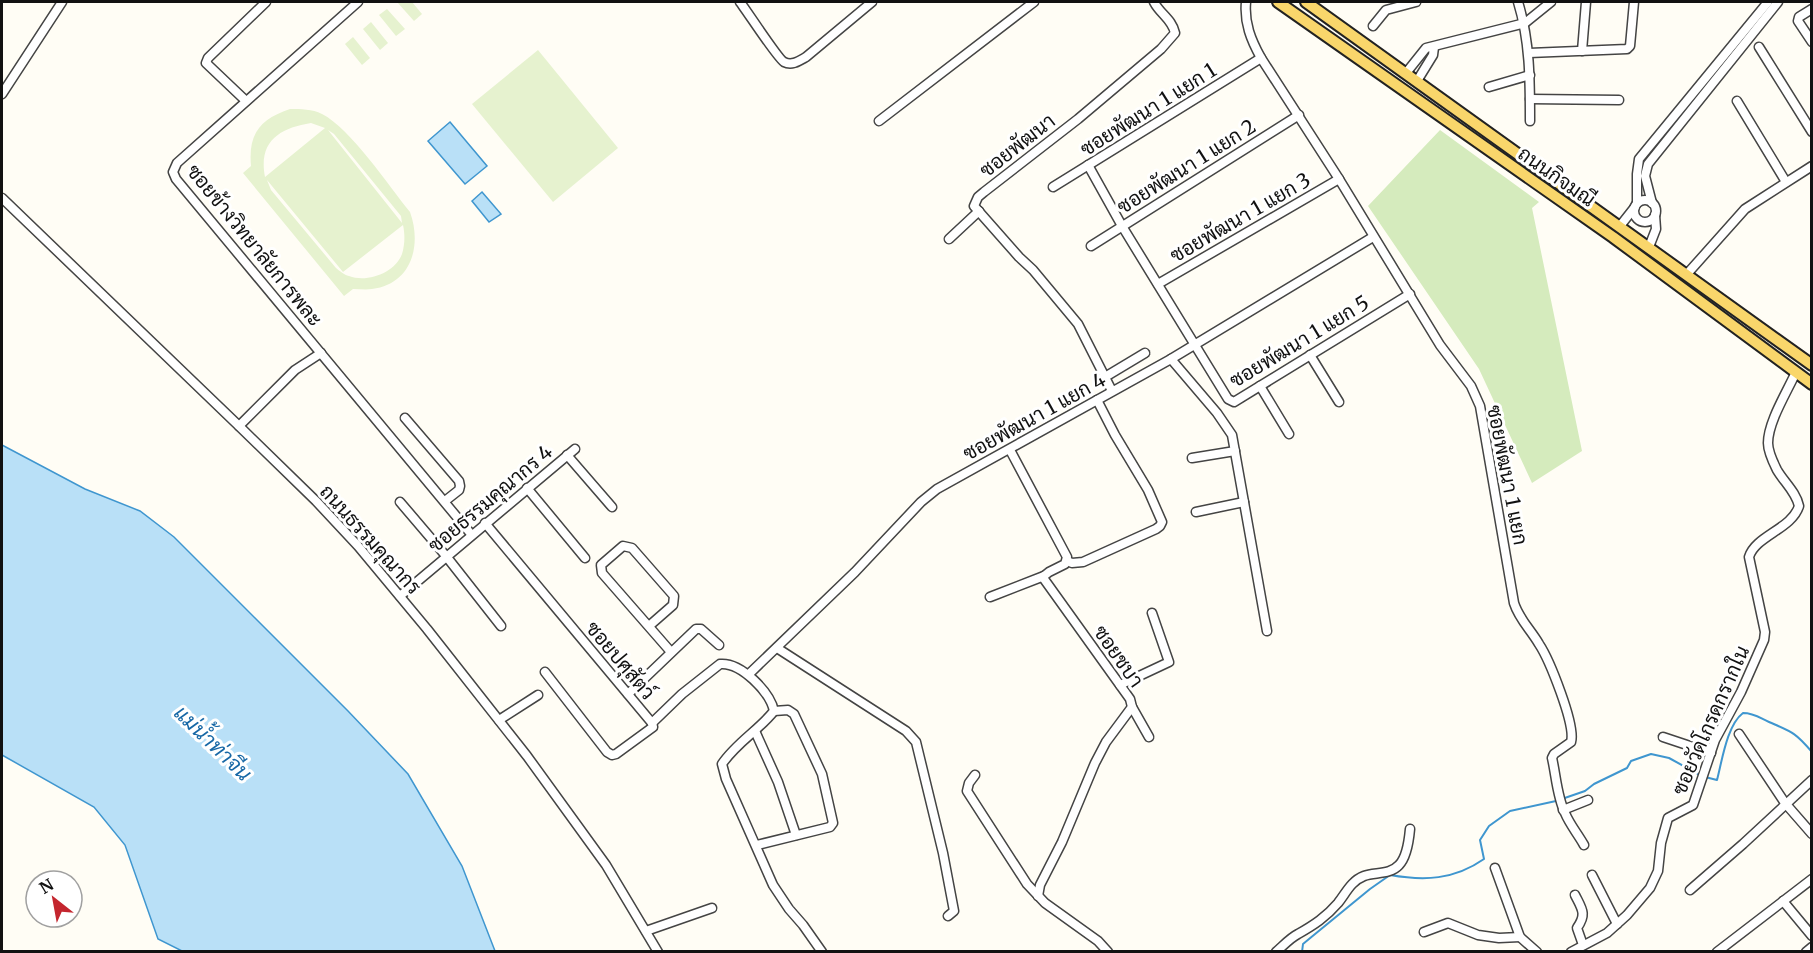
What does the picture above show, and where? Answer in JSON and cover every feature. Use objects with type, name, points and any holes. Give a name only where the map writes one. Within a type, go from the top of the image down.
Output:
[{"type":"main road","name":"ถนนกิจมณี","points":[[1278,2],[1613,237],[1812,384]]},
{"type":"main road","name":"ถนนกิจมณี","points":[[1306,2],[1808,363]]},
{"type":"main road","points":[[1796,372],[1808,363]]},
{"type":"street","points":[[2,94],[62,2]]},
{"type":"street","points":[[246,101],[206,63],[208,58],[266,2]]},
{"type":"street","name":"ซอยข้างวิทยาลัยการพละ","points":[[358,2],[177,163],[174,176],[471,534]]},
{"type":"street","points":[[740,2],[778,57],[790,63],[806,57],[872,2]]},
{"type":"street","points":[[879,121],[1034,2]]},
{"type":"street","name":"ซอยพัฒนา","points":[[979,211],[974,206],[978,197],[1078,119],[1161,49],[1175,33],[1171,22],[1158,10],[1154,2]]},
{"type":"street","name":"ซอยพัฒนา 1 แยก","points":[[1246,2],[1246,24],[1251,40],[1261,58],[1339,179],[1440,345],[1471,386],[1480,406],[1491,479],[1516,610],[1552,669],[1570,726],[1573,739],[1552,758],[1563,810],[1570,826],[1576,831],[1584,845]]},
{"type":"street","points":[[1373,26],[1386,10],[1416,2]]},
{"type":"street","points":[[1518,2],[1525,23],[1529,53],[1530,121]]},
{"type":"street","points":[[1406,72],[1426,48],[1525,23],[1551,2]]},
{"type":"street","points":[[1582,51],[1586,2]]},
{"type":"street","points":[[1529,53],[1627,49],[1630,46],[1634,2]]},
{"type":"street","points":[[1735,49],[1768,2]]},
{"type":"street","points":[[1655,215],[1647,222],[1639,220],[1635,215],[1639,159],[1686,109],[1735,49],[1778,2]]},
{"type":"street","points":[[1812,9],[1798,19],[1812,42]]},
{"type":"street","points":[[1418,81],[1433,55],[1434,47]]},
{"type":"street","points":[[1759,47],[1812,132]]},
{"type":"street","name":"ซอยพัฒนา 1 แยก 1","points":[[1053,187],[1261,58]]},
{"type":"street","points":[[1489,87],[1530,75]]},
{"type":"street","points":[[1530,99],[1619,100]]},
{"type":"street","points":[[1737,101],[1786,182]]},
{"type":"street","points":[[1649,247],[1656,229],[1655,208],[1646,169],[1686,109]]},
{"type":"street","name":"ซอยพัฒนา 1 แยก 2","points":[[1091,246],[1299,115]]},
{"type":"street","points":[[1088,165],[1122,226],[1195,344]]},
{"type":"street","points":[[1687,274],[1745,209],[1812,166]]},
{"type":"street","name":"ซอยพัฒนา 1 แยก 3","points":[[1158,284],[1339,179]]},
{"type":"street","name":"ถนนธรรมคุณากร","points":[[2,198],[316,501],[400,596],[527,756],[606,865],[658,951]]},
{"type":"street","points":[[1620,226],[1636,205],[1646,200],[1652,203]]},
{"type":"street","points":[[949,239],[979,211],[1078,324],[1112,392]]},
{"type":"street","name":"ซอยพัฒนา 1 แยก 4","points":[[748,674],[855,572],[929,495],[1171,359],[1373,237]]},
{"type":"street","name":"ซอยพัฒนา 1 แยก 5","points":[[1195,344],[1228,399],[1234,402],[1410,294]]},
{"type":"street","points":[[1105,377],[1146,352]]},
{"type":"street","points":[[239,426],[295,370],[321,353]]},
{"type":"street","points":[[1311,355],[1339,402]]},
{"type":"street","points":[[1171,359],[1232,435],[1267,631]]},
{"type":"street","name":"ซอยวัดโกรดกรากใน","points":[[1576,949],[1598,939],[1617,924],[1656,879],[1660,865],[1660,843],[1668,818],[1693,805],[1711,753],[1764,640],[1765,632],[1749,561],[1750,554],[1791,519],[1799,506],[1768,450],[1773,424],[1796,372]]},
{"type":"street","points":[[1260,386],[1289,434]]},
{"type":"street","points":[[1067,561],[1083,562],[1156,529],[1162,522],[1148,490],[1097,400]]},
{"type":"street","points":[[405,418],[459,481],[459,490],[445,501]]},
{"type":"street","name":"ซอยธรรมคุณากร 4","points":[[400,596],[471,534],[575,449]]},
{"type":"street","points":[[1010,450],[1067,557],[1067,561]]},
{"type":"street","points":[[1192,458],[1235,451]]},
{"type":"street","points":[[567,455],[612,507]]},
{"type":"street","points":[[527,488],[585,558]]},
{"type":"street","points":[[400,502],[501,626]]},
{"type":"street","points":[[1196,512],[1244,502]]},
{"type":"street","name":"ซอยปศุสัตว์","points":[[485,523],[653,727],[616,754],[607,752],[545,672]]},
{"type":"street","points":[[649,626],[672,605],[674,596],[632,548],[624,546],[600,568],[649,626],[671,652]]},
{"type":"street","points":[[990,597],[1044,576],[1067,561]]},
{"type":"street","name":"ซอยชบา","points":[[1038,895],[1040,885],[1062,842],[1095,763],[1106,742],[1132,707],[1130,699],[1046,583],[1044,576]]},
{"type":"street","points":[[1120,685],[1169,662],[1152,613]]},
{"type":"street","points":[[628,694],[696,629],[701,629],[719,645]]},
{"type":"street","points":[[777,648],[906,731],[916,742],[943,853],[954,911],[948,916]]},
{"type":"street","points":[[652,723],[682,694],[720,664],[735,666],[748,674],[773,705],[774,711]]},
{"type":"street","points":[[499,720],[538,695]]},
{"type":"street","points":[[1132,707],[1149,738]]},
{"type":"street","points":[[757,845],[830,827],[833,823],[834,818],[822,774],[794,714],[788,710],[774,711],[727,756],[723,764],[726,779],[773,885],[822,951]]},
{"type":"street","points":[[755,731],[778,782],[796,835]]},
{"type":"street","points":[[1739,734],[1785,803],[1812,834]]},
{"type":"street","points":[[1663,736],[1711,753]]},
{"type":"street","points":[[975,775],[967,791],[1027,884],[1108,951]]},
{"type":"street","points":[[1690,890],[1812,780]]},
{"type":"street","points":[[1563,810],[1588,800]]},
{"type":"street","points":[[1276,951],[1323,919],[1339,902],[1350,885],[1364,876],[1382,874],[1399,865],[1409,840],[1410,829]]},
{"type":"street","points":[[1495,868],[1520,937],[1537,951]]},
{"type":"street","points":[[1592,875],[1617,924]]},
{"type":"street","points":[[1717,951],[1812,879]]},
{"type":"street","points":[[1575,896],[1584,916],[1578,928],[1576,949]]},
{"type":"street","points":[[1783,902],[1812,936]]},
{"type":"street","points":[[646,931],[712,908]]},
{"type":"street","points":[[1424,932],[1448,923],[1479,934],[1499,938],[1520,937]]},
{"type":"street","points":[[1806,951],[1812,947]]},
{"type":"green space","points":[[397,2],[412,2],[422,14],[414,21]]},
{"type":"green space","points":[[387,9],[405,29],[396,36],[379,15]]},
{"type":"green space","points":[[371,22],[388,43],[380,50],[363,29]]},
{"type":"green space","points":[[353,37],[370,58],[362,65],[345,44]]},
{"type":"green space","points":[[538,50],[618,148],[553,202],[472,104]]},
{"type":"green space","points":[[290,109],[310,110],[333,121],[357,144],[410,212],[415,237],[414,250],[405,271],[397,280],[386,286],[372,289],[353,289],[344,296],[243,173],[251,166],[252,145],[258,129],[280,113]],"holes":[[[311,123],[325,128],[265,177],[265,154],[268,145],[274,138],[290,128]],[[328,130],[334,134],[401,216],[402,223]],[[267,180],[343,272],[403,225],[402,254],[393,266],[380,275],[364,278],[345,275],[336,268],[271,190]]]},
{"type":"green space","points":[[1440,130],[1539,202],[1532,208],[1582,451],[1532,483],[1479,369],[1368,206]]},
{"type":"water","points":[[450,122],[487,166],[465,184],[428,141]]},
{"type":"water","points":[[482,192],[501,214],[489,222],[472,201]]},
{"type":"water","name":"แม่น้ำท่าจีน","points":[[2,445],[85,489],[140,511],[174,537],[348,711],[408,774],[462,866],[495,951],[184,952],[158,939],[125,845],[94,807],[2,755]]},
{"type":"waterway","points":[[1705,777],[1717,780],[1729,734],[1743,713],[1754,715],[1797,736],[1812,752]]},
{"type":"waterway","points":[[1302,952],[1303,944],[1390,875],[1415,878],[1450,875],[1484,859],[1480,840],[1489,826],[1510,811],[1556,801],[1585,791],[1594,784],[1627,768],[1631,761],[1651,754],[1669,758],[1700,775]]}]
